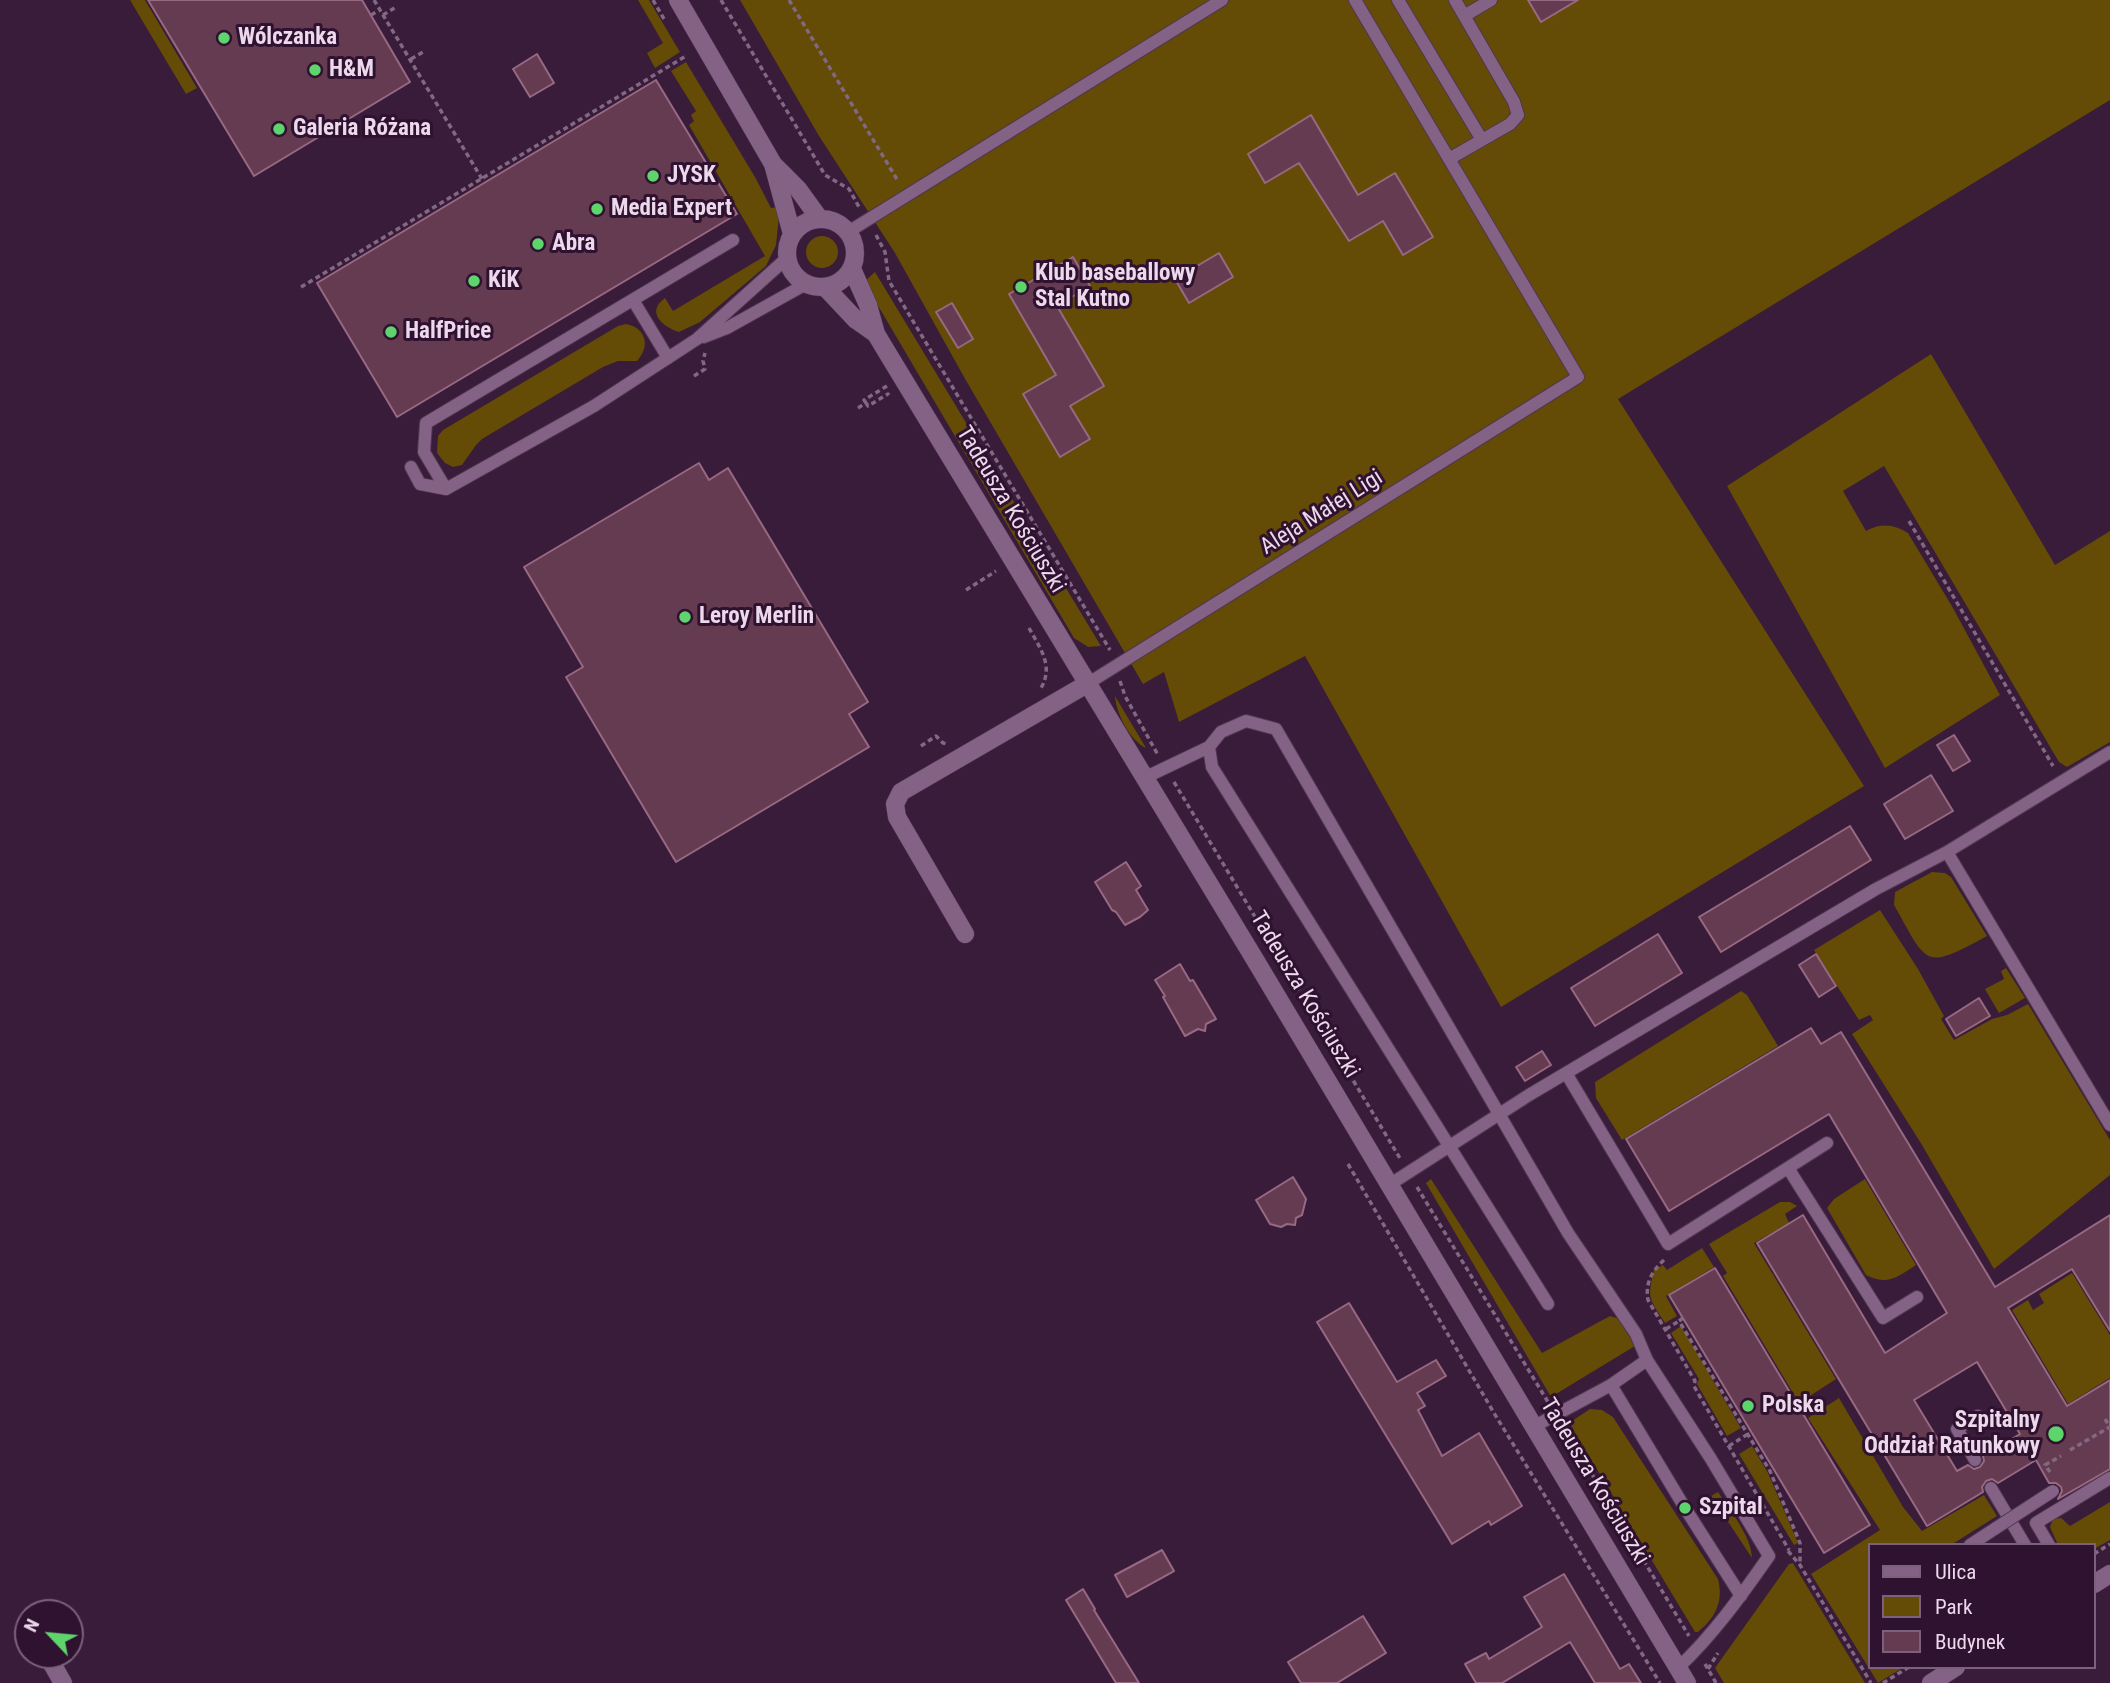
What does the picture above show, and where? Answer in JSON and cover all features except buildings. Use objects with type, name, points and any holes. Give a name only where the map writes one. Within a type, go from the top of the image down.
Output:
[{"type":"street","points":[[678,0],[773,164],[792,234]]},
{"type":"street","points":[[773,164],[798,189],[819,218]]},
{"type":"street","points":[[819,218],[830,219],[848,232],[854,243],[855,256],[852,269],[841,281],[825,287],[806,284],[793,273],[786,250],[792,234],[803,223],[819,218]]},
{"type":"street","name":"Tadeusza Kościuszki","points":[[852,269],[876,334],[1682,1676]]},
{"type":"street","name":"Tadeusza Kościuszki","points":[[825,287],[856,320],[876,334]]},
{"type":"street","points":[[965,934],[897,817],[897,797],[936,770],[1087,684]]},
{"type":"lane","points":[[848,232],[1222,0]]},
{"type":"lane","points":[[1354,0],[1449,159],[1510,124],[1518,116],[1514,102],[1455,0]]},
{"type":"lane","points":[[1398,0],[1482,140]]},
{"type":"lane","points":[[1464,16],[1491,0]]},
{"type":"lane","name":"Aleja Małej Ligi","points":[[1087,684],[1578,377],[1449,159]]},
{"type":"lane","points":[[446,489],[424,452],[426,423],[733,240]]},
{"type":"lane","points":[[411,467],[420,484],[446,489],[594,406],[697,339],[787,258]]},
{"type":"lane","points":[[697,339],[727,328],[806,284]]},
{"type":"lane","points":[[633,300],[668,358]]},
{"type":"lane","points":[[1144,778],[1209,747],[1221,732],[1246,721],[1276,729],[1568,1233],[1636,1334],[1647,1360],[1769,1556],[1697,1650],[1682,1676]]},
{"type":"lane","points":[[1209,747],[1212,767],[1548,1304]]},
{"type":"lane","points":[[1389,1185],[1566,1073],[1875,889],[1947,852],[2110,752]]},
{"type":"lane","points":[[1947,852],[2110,1125]]},
{"type":"lane","points":[[1566,1073],[1668,1244],[1828,1143]]},
{"type":"lane","points":[[1788,1168],[1883,1318],[1916,1297]]},
{"type":"lane","points":[[1533,1427],[1611,1385],[1647,1360]]},
{"type":"lane","points":[[1611,1385],[1741,1596]]},
{"type":"lane","points":[[1975,1461],[1957,1429],[1978,1416]]},
{"type":"lane","points":[[2048,1543],[2036,1523],[2110,1478]]},
{"type":"lane","points":[[1991,1488],[2024,1543]]},
{"type":"lane","points":[[1973,1543],[2053,1491]]},
{"type":"path","points":[[374,0],[482,179]]},
{"type":"path","points":[[722,0],[825,175],[849,189],[885,252],[889,281],[1108,648],[1125,696],[1165,767],[1716,1683]]},
{"type":"path","points":[[789,0],[907,195]]},
{"type":"path","points":[[371,15],[396,7]]},
{"type":"path","points":[[411,59],[423,52]]},
{"type":"path","points":[[301,288],[686,56]]},
{"type":"path","points":[[694,376],[705,369],[703,361],[709,347]]},
{"type":"path","points":[[885,376],[895,393]]},
{"type":"path","points":[[866,403],[864,400],[885,387]]},
{"type":"path","points":[[866,403],[868,406],[888,394],[894,403]]},
{"type":"path","points":[[858,408],[866,403]]},
{"type":"path","points":[[1909,521],[2062,780]]},
{"type":"path","points":[[966,590],[996,571],[1002,582]]},
{"type":"path","points":[[1027,624],[1045,657],[1048,670],[1039,693]]},
{"type":"path","points":[[921,746],[936,736],[943,743],[956,745]]},
{"type":"path","points":[[1348,1164],[1494,1413],[1660,1683]]},
{"type":"path","points":[[1664,1260],[1652,1271],[1648,1300],[1695,1381],[1694,1386],[1699,1395],[1789,1550],[1871,1683]]},
{"type":"path","points":[[1666,1329],[1681,1320],[1750,1433],[1770,1471],[1800,1543],[1800,1565]]},
{"type":"path","points":[[2070,1450],[2110,1427],[2105,1419]]},
{"type":"path","points":[[1729,1446],[1750,1433]]},
{"type":"path","points":[[2050,1472],[2045,1465],[2061,1456]]},
{"type":"path","points":[[1782,1560],[1789,1550]]},
{"type":"path","points":[[1708,1668],[1725,1643]]},
{"type":"path","points":[[1883,1683],[1906,1669]]},
{"type":"green space","points":[[130,0],[145,0],[197,88],[186,94]]},
{"type":"green space","points":[[638,0],[649,0],[680,52],[655,68],[647,53],[663,43]]},
{"type":"green space","points":[[740,0],[2110,0],[2110,100],[1618,399],[1864,786],[1501,1007],[1305,656],[1179,722],[1164,672],[1143,684],[895,253],[819,136]]},
{"type":"green space","points":[[686,62],[771,208],[777,207],[779,217],[776,245],[766,266],[700,322],[679,332],[667,327],[658,318],[656,309],[659,303],[665,298],[673,311],[765,256],[689,125],[694,121],[691,115],[696,111],[671,71]]},
{"type":"green space","points":[[822,236],[833,241],[838,252],[833,263],[822,268],[811,263],[806,252],[811,241]]},
{"type":"green space","points":[[875,272],[1101,646],[1088,647],[1074,638],[864,282]]},
{"type":"green space","points":[[626,324],[638,329],[644,338],[644,349],[637,361],[618,361],[603,367],[482,439],[462,465],[453,467],[445,463],[437,453],[438,436],[443,430],[618,326]]},
{"type":"green space","points":[[1931,354],[2055,565],[2110,531],[2110,742],[2067,767],[2059,762],[1884,466],[1843,491],[1866,531],[1887,526],[1908,533],[2000,695],[1885,768],[1727,486]]},
{"type":"green space","points":[[1115,696],[1146,748],[1125,726]]},
{"type":"green space","points":[[1932,872],[1945,873],[1951,877],[1987,936],[1938,957],[1929,956],[1921,950],[1894,905],[1895,892]]},
{"type":"green space","points":[[1880,910],[1918,969],[1954,1040],[1992,1019],[2028,1004],[2110,1140],[2110,1175],[1994,1269],[1922,1145],[1852,1034],[1873,1020],[1870,1015],[1859,1020],[1814,950]]},
{"type":"green space","points":[[2006,968],[2025,998],[1999,1013],[1985,989],[2004,979],[2001,971]]},
{"type":"green space","points":[[1741,991],[1747,995],[1778,1046],[1622,1140],[1596,1098],[1595,1082]]},
{"type":"green space","points":[[1431,1179],[1542,1353],[1610,1316],[1620,1319],[1635,1346],[1551,1397],[1426,1183]]},
{"type":"green space","points":[[1865,1179],[1916,1265],[1892,1279],[1880,1280],[1866,1275],[1827,1208],[1834,1199]]},
{"type":"green space","points":[[1780,1202],[1790,1202],[1797,1206],[1785,1214],[1789,1223],[1754,1243],[1836,1379],[1799,1403],[1723,1276],[1727,1273],[1709,1244]]},
{"type":"green space","points":[[1702,1248],[1714,1267],[1666,1296],[1677,1316],[1665,1323],[1651,1298],[1654,1270],[1663,1265],[1667,1270]]},
{"type":"green space","points":[[2072,1273],[2110,1335],[2110,1378],[2068,1404],[2012,1310],[2028,1300],[2033,1310],[2044,1303],[2039,1294]]},
{"type":"green space","points":[[1681,1326],[1741,1428],[1727,1436],[1697,1384],[1699,1379],[1671,1333]]},
{"type":"green space","points":[[1839,1398],[1903,1507],[1922,1531],[1984,1495],[1997,1516],[1954,1543],[1868,1543],[1868,1667],[1811,1574],[1880,1530],[1808,1418]]},
{"type":"green space","points":[[1590,1409],[1602,1410],[1613,1417],[1718,1579],[1720,1595],[1717,1609],[1698,1632],[1695,1632],[1569,1423]]},
{"type":"green space","points":[[1752,1446],[1768,1473],[1798,1543],[1794,1545],[1739,1454]]},
{"type":"green space","points":[[1718,1492],[1744,1532],[1752,1558],[1711,1496]]},
{"type":"green space","points":[[2110,1502],[2110,1540],[2096,1548],[2096,1543],[2057,1543],[2050,1527],[2053,1519],[2061,1518],[2070,1526]]},
{"type":"green space","points":[[1793,1563],[1865,1683],[1724,1683],[1715,1668],[1789,1564]]},
{"type":"green space","points":[[1869,1669],[1901,1669],[1878,1683]]},
{"type":"place","name":"Wólczanka","points":[[224,38]]},
{"type":"place","name":"H&M","points":[[315,70]]},
{"type":"place","name":"Galeria Różana","points":[[279,129]]},
{"type":"place","name":"JYSK","points":[[653,176]]},
{"type":"place","name":"Media Expert","points":[[597,209]]},
{"type":"place","name":"Abra","points":[[538,244]]},
{"type":"place","name":"KiK","points":[[474,281]]},
{"type":"place","name":"Klub baseballowy Stal Kutno","points":[[1021,287]]},
{"type":"place","name":"HalfPrice","points":[[391,332]]},
{"type":"place","name":"Leroy Merlin","points":[[685,617]]},
{"type":"place","name":"Polska","points":[[1748,1406]]},
{"type":"place","name":"Szpitalny Oddział Ratunkowy","points":[[2056,1434]]},
{"type":"place","name":"Szpital","points":[[1685,1508]]}]
